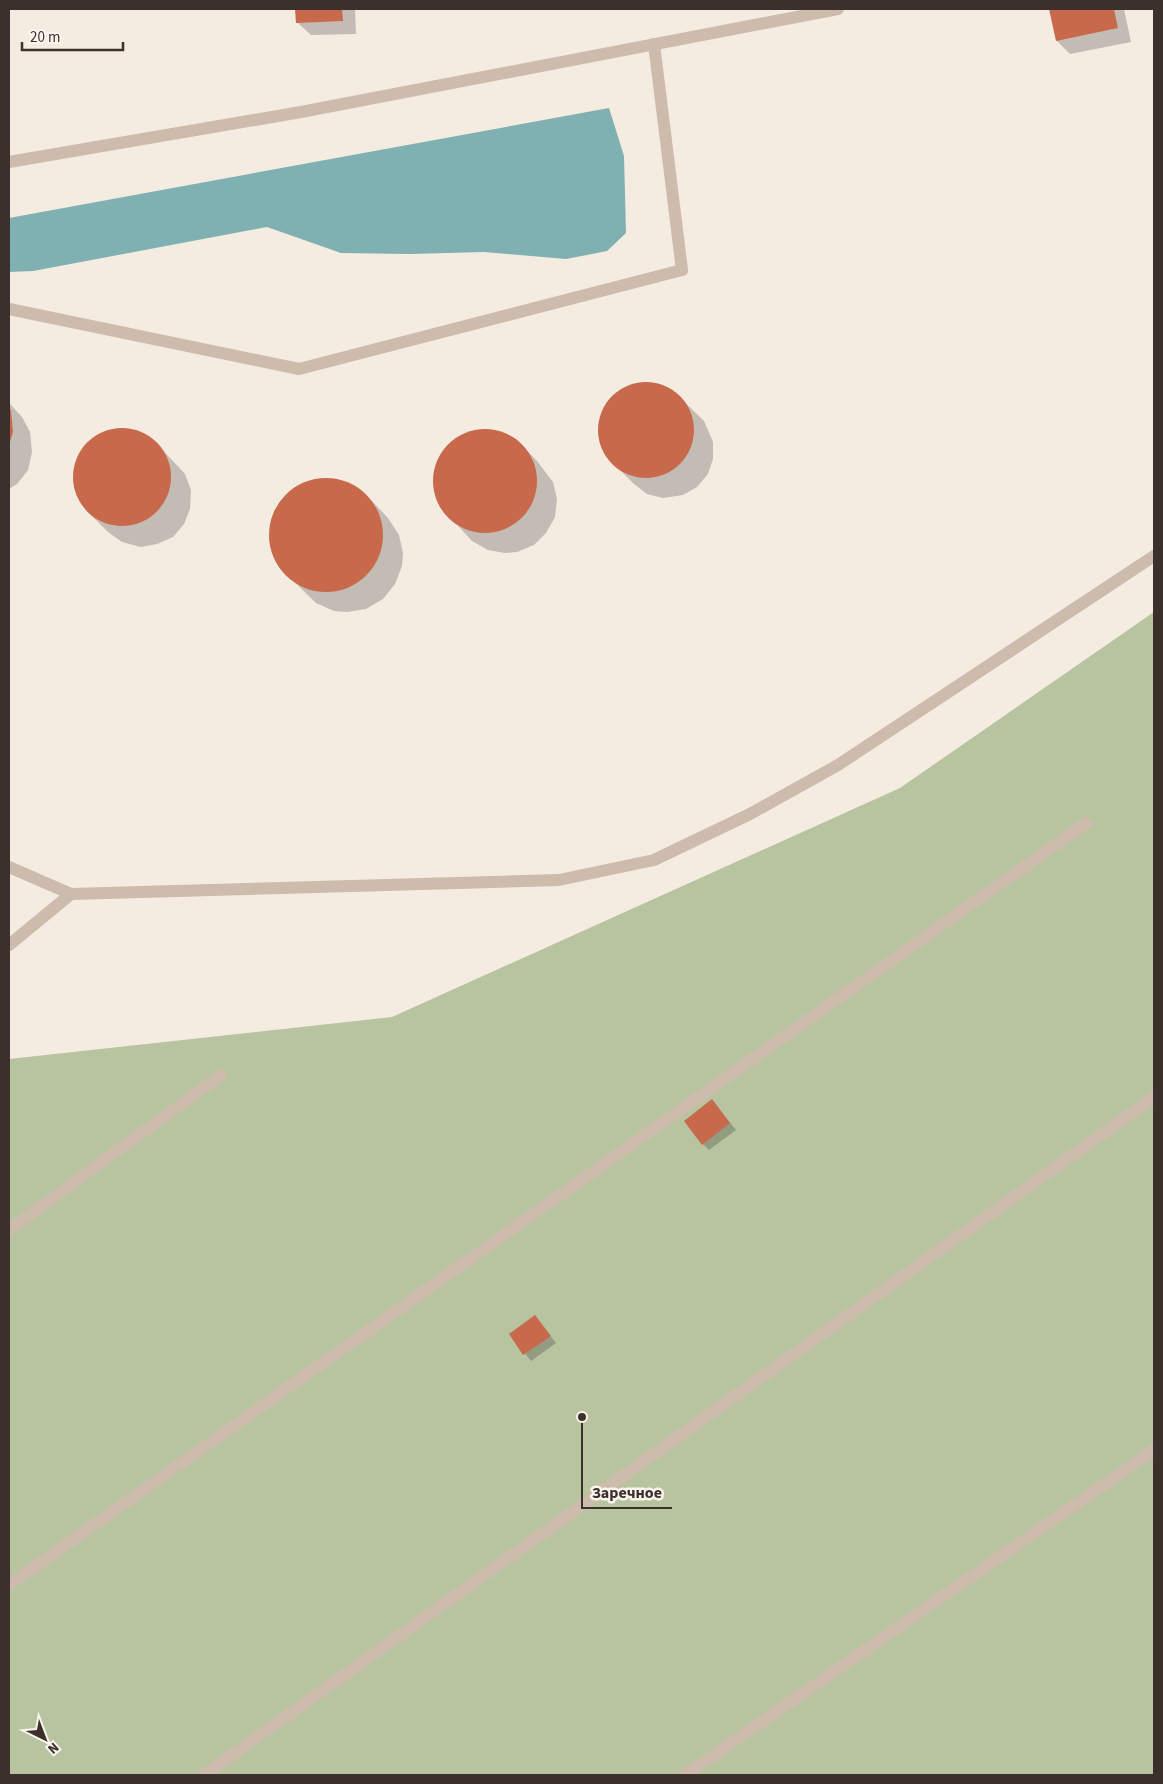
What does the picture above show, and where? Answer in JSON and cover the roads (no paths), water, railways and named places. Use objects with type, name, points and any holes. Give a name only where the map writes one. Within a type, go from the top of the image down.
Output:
[{"type":"street","points":[[9,162],[302,112],[838,9]]},
{"type":"street","points":[[9,309],[299,369],[682,270],[654,44]]},
{"type":"street","points":[[9,867],[71,894],[559,880],[654,860],[750,814],[838,765],[1154,556]]},
{"type":"street","points":[[9,1585],[1086,823]]},
{"type":"street","points":[[9,945],[71,894]]},
{"type":"street","points":[[9,1230],[221,1075]]},
{"type":"street","points":[[204,1775],[1154,1096]]},
{"type":"street","points":[[685,1775],[1154,1450]]},
{"type":"water","points":[[609,108],[624,156],[626,233],[607,251],[566,259],[484,252],[341,253],[267,227],[33,271],[9,272],[9,218]]},
{"type":"place","name":"Заречное","points":[[582,1417]]}]
